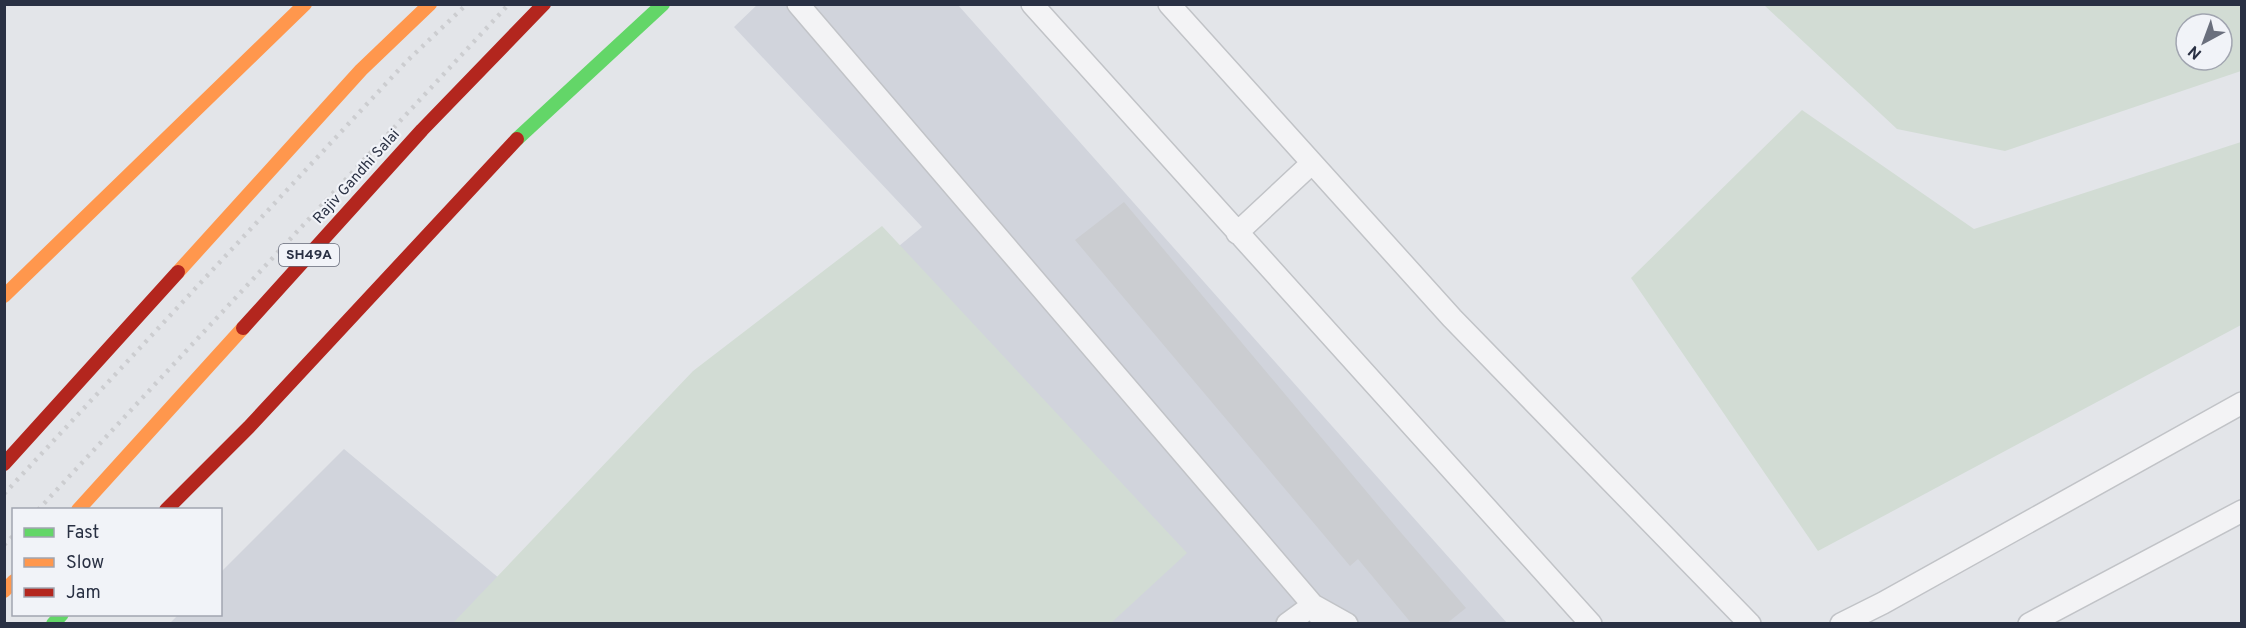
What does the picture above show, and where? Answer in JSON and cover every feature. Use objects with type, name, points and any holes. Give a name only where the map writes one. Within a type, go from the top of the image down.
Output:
[{"type":"main road","points":[[4,296],[304,4]]},
{"type":"main road","points":[[4,464],[362,70],[430,4]]},
{"type":"main road","name":"Rajiv Gandhi Salai","points":[[80,508],[422,130],[544,4]]},
{"type":"main road","points":[[168,508],[249,427],[522,133],[663,4]]},
{"type":"lane","points":[[798,4],[1313,605],[1324,624]]},
{"type":"lane","points":[[1032,4],[1591,624]]},
{"type":"lane","points":[[1169,4],[1452,318],[1750,624]]},
{"type":"lane","points":[[1238,233],[1312,163]]},
{"type":"lane","points":[[1841,624],[1883,603],[2241,403]]},
{"type":"lane","points":[[2029,624],[2241,511]]},
{"type":"lane","points":[[1287,624],[1313,605]]},
{"type":"lane","points":[[1313,605],[1347,624]]},
{"type":"shaded area","points":[[758,4],[958,5],[1507,623],[169,624],[177,616],[222,616],[222,571],[344,449],[530,604],[738,379],[922,227],[734,27]]},
{"type":"shaded area","points":[[1764,5],[2241,5],[2241,71],[2005,151],[1897,129]]},
{"type":"shaded area","points":[[1802,110],[1974,229],[2241,142],[2241,325],[1818,551],[1631,278]]},
{"type":"shaded area","points":[[882,226],[1187,553],[1111,623],[453,623],[693,371]]},
{"type":"building","points":[[1124,202],[1466,608],[1446,624],[1412,624],[1358,559],[1350,566],[1075,240]]},
{"type":"railway","points":[[4,494],[407,61],[467,4]]},
{"type":"railway","points":[[40,508],[509,4]]},
{"type":"railway","points":[[4,545],[12,537]]},
{"type":"traffic: fast","points":[[517,139],[663,4]]},
{"type":"traffic: fast","points":[[53,624],[60,616]]},
{"type":"traffic: slow","points":[[4,296],[305,4]]},
{"type":"traffic: slow","points":[[178,272],[361,70],[430,4]]},
{"type":"traffic: slow","points":[[80,508],[243,328]]},
{"type":"traffic: slow","points":[[4,591],[12,583]]},
{"type":"traffic: jam","points":[[243,328],[422,130],[544,4]]},
{"type":"traffic: jam","points":[[168,508],[249,427],[517,139]]},
{"type":"traffic: jam","points":[[4,464],[178,272]]}]
